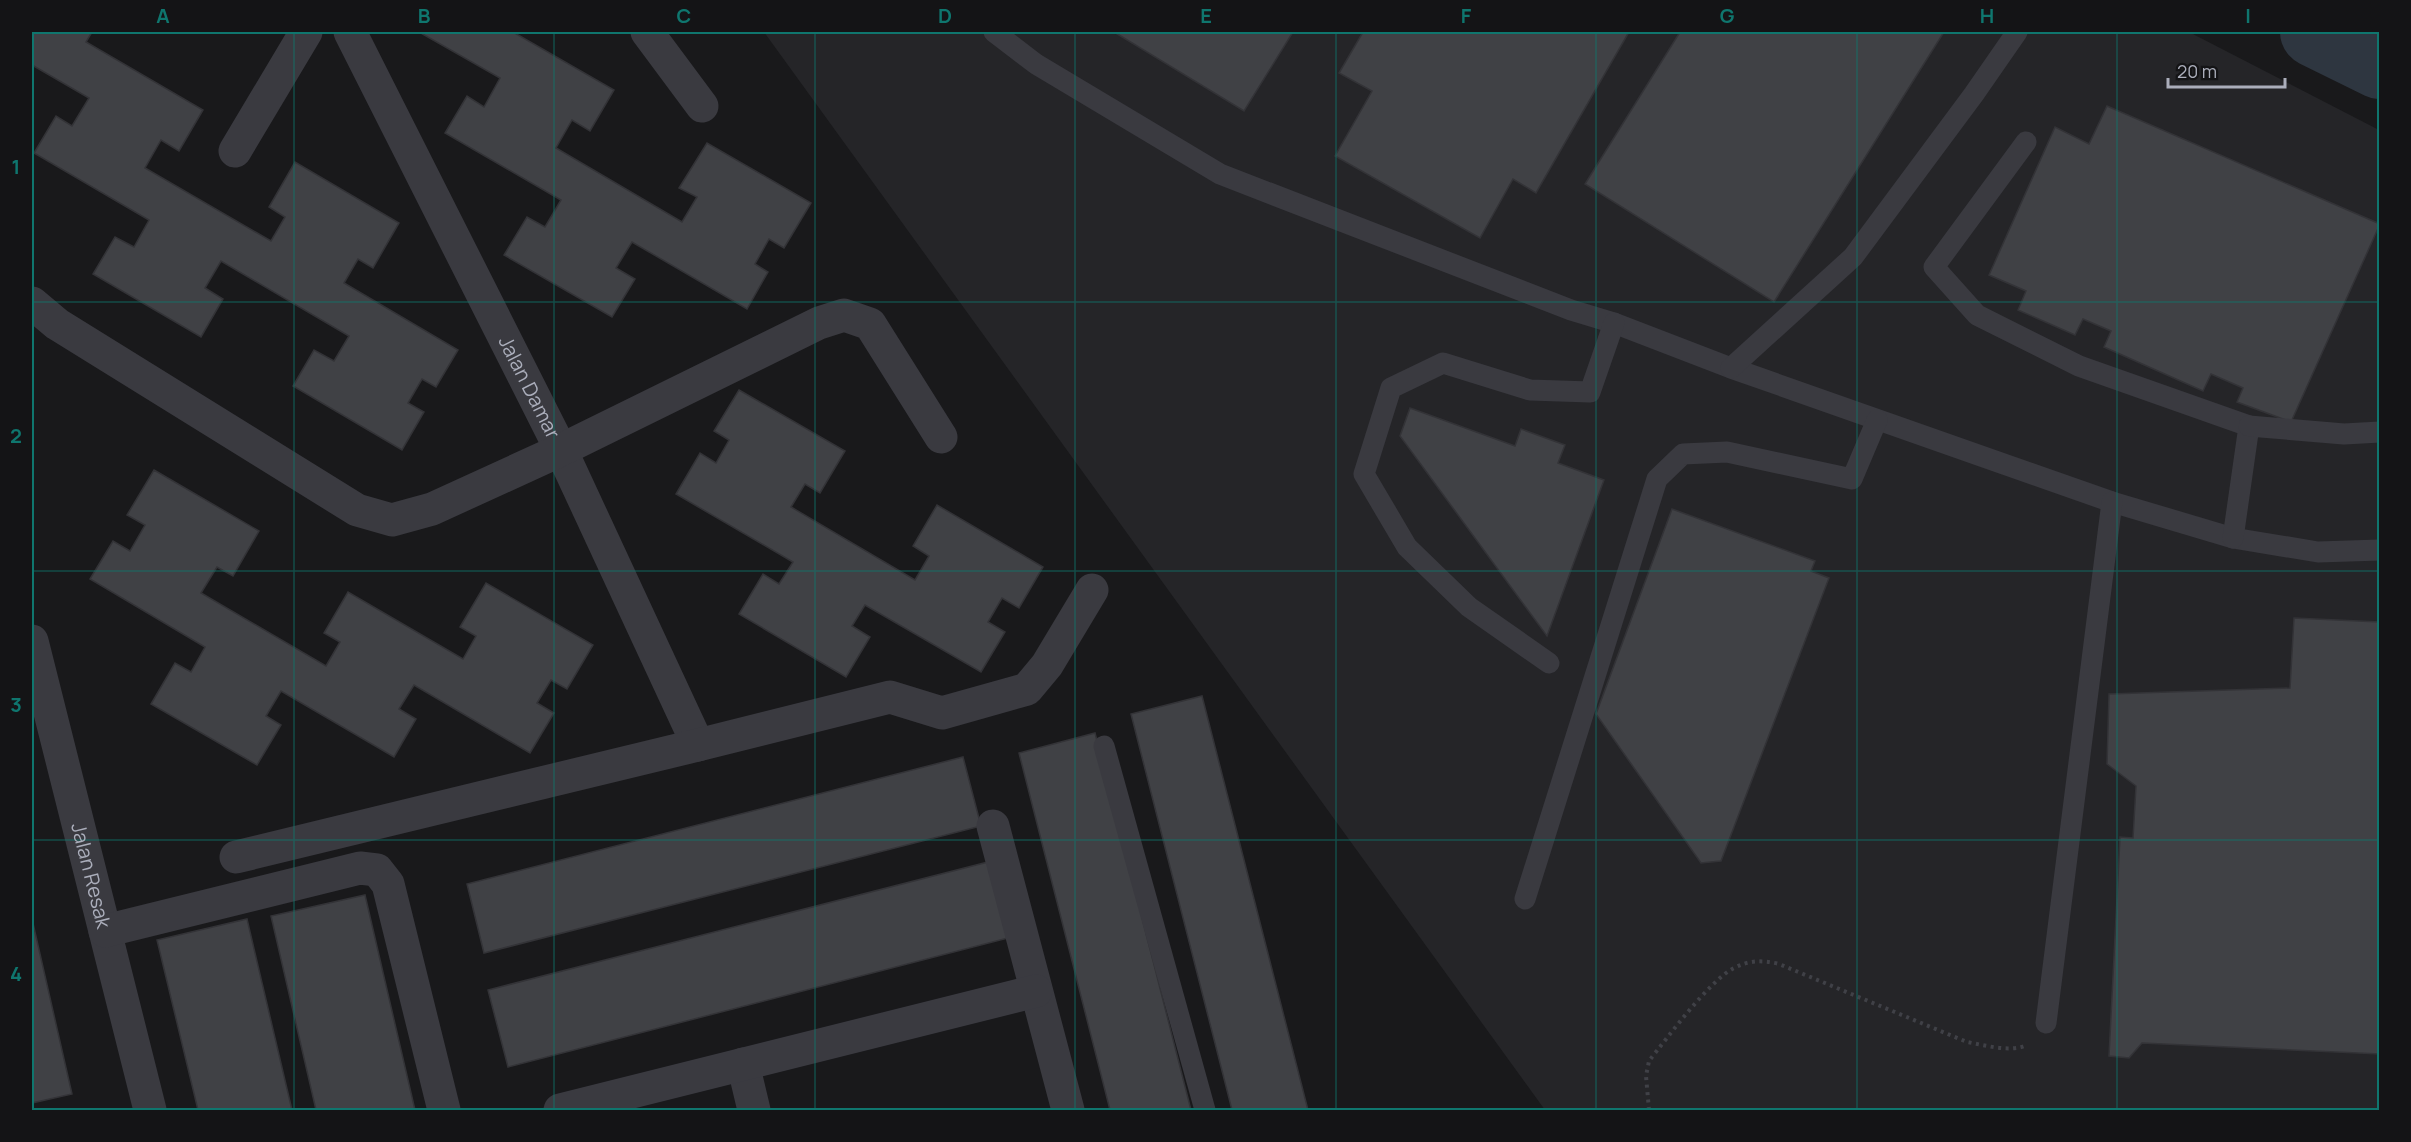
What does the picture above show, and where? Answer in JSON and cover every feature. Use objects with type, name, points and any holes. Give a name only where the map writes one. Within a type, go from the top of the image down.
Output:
[{"type":"street","points":[[235,151],[306,32]]},
{"type":"street","name":"Jalan Damar","points":[[350,32],[561,450],[698,745]]},
{"type":"street","points":[[647,32],[702,106]]},
{"type":"street","points":[[32,303],[67,330],[357,510],[392,520],[432,509],[561,450],[819,323],[844,315],[870,324],[941,437]]},
{"type":"street","points":[[236,857],[890,696],[942,713],[1027,689],[1047,665],[1092,590]]},
{"type":"street","name":"Jalan Resak","points":[[32,641],[40,708],[105,931],[144,1109]]},
{"type":"street","points":[[993,826],[1068,1110]]},
{"type":"street","points":[[105,931],[360,868],[377,870],[388,884],[444,1110]]},
{"type":"street","points":[[560,1110],[594,1106],[743,1065],[1036,991]]},
{"type":"street","points":[[743,1065],[754,1110]]},
{"type":"lane","points":[[994,32],[1035,64],[1220,174],[1571,310],[1614,323],[1731,368],[2112,502],[2233,538],[2318,552],[2379,550]]},
{"type":"lane","points":[[1731,368],[1853,257],[2017,32]]},
{"type":"lane","points":[[2026,142],[1934,267],[1977,315],[2079,366],[2249,426],[2344,434],[2379,432]]},
{"type":"lane","points":[[1549,663],[1469,607],[1407,547],[1364,474],[1391,388],[1443,363],[1530,390],[1590,392],[1614,323]]},
{"type":"lane","points":[[1525,899],[1657,479],[1683,454],[1727,452],[1852,479],[1877,420]]},
{"type":"lane","points":[[2233,538],[2249,426]]},
{"type":"lane","points":[[2046,1023],[2112,502]]},
{"type":"lane","points":[[1104,746],[1205,1110]]},
{"type":"path","points":[[1649,1110],[1646,1076],[1648,1061],[1714,984],[1733,968],[1762,960],[1779,964],[1967,1042],[2022,1047],[2041,1038],[2046,1023]]},
{"type":"shaded area","points":[[764,32],[2189,32],[2379,130],[2379,1110],[1545,1110]]},
{"type":"building","points":[[32,32],[92,32],[86,42],[203,110],[179,151],[161,140],[145,168],[271,241],[285,217],[269,207],[295,162],[399,223],[373,268],[358,259],[344,283],[458,350],[436,387],[422,379],[408,403],[424,412],[402,450],[293,386],[314,350],[334,361],[349,336],[221,261],[205,288],[223,299],[201,337],[93,274],[115,237],[134,247],[149,220],[34,153],[56,116],[72,126],[89,98],[32,65]]},
{"type":"building","points":[[419,32],[513,32],[614,90],[590,131],[572,120],[556,148],[682,222],[697,197],[679,188],[707,143],[811,203],[784,248],[769,239],[755,264],[768,272],[747,309],[632,242],[616,268],[635,279],[612,317],[504,255],[527,217],[545,227],[561,200],[445,133],[467,96],[484,107],[500,78]]},
{"type":"building","points":[[1114,32],[1293,32],[1244,111]]},
{"type":"building","points":[[1363,32],[1629,32],[1536,193],[1513,179],[1480,238],[1335,156],[1372,91],[1339,73]]},
{"type":"building","points":[[1680,32],[1944,32],[1774,302],[1585,184]]},
{"type":"building","points":[[2107,106],[2380,224],[2291,422],[2237,402],[2243,388],[2211,374],[2203,391],[2104,347],[2111,331],[2083,319],[2075,335],[2018,310],[2026,291],[1989,275],[2055,127],[2089,144]]},
{"type":"building","points":[[739,390],[845,451],[820,493],[805,484],[791,507],[915,580],[929,556],[913,546],[937,505],[1043,567],[1019,608],[1002,598],[988,622],[1005,632],[981,672],[865,605],[852,626],[870,637],[846,677],[739,614],[763,574],[779,584],[793,562],[676,494],[700,453],[716,463],[729,440],[714,431]]},
{"type":"building","points":[[1410,408],[1515,446],[1521,429],[1565,445],[1558,463],[1604,480],[1547,636],[1400,436]]},
{"type":"building","points":[[154,470],[259,531],[233,576],[217,567],[201,593],[326,666],[340,642],[324,633],[348,592],[463,659],[476,636],[460,627],[486,583],[593,645],[567,689],[551,680],[537,703],[554,713],[530,753],[414,685],[399,709],[416,719],[394,757],[281,691],[266,716],[281,725],[257,765],[151,704],[175,663],[191,672],[205,647],[90,579],[113,541],[130,551],[145,525],[127,515]]},
{"type":"building","points":[[1672,509],[1815,561],[1811,571],[1829,578],[1721,861],[1701,863],[1596,714]]},
{"type":"building","points":[[2294,618],[2380,622],[2380,1054],[2142,1043],[2129,1058],[2109,1056],[2120,837],[2133,838],[2136,786],[2107,764],[2109,694],[2290,688]]},
{"type":"building","points":[[1202,696],[1308,1110],[1232,1110],[1131,714]]},
{"type":"building","points":[[1095,733],[1191,1110],[1110,1110],[1019,753]]},
{"type":"building","points":[[963,757],[981,826],[484,953],[467,884]]},
{"type":"building","points":[[988,862],[1008,938],[508,1067],[488,990]]},
{"type":"building","points":[[365,895],[415,1110],[316,1110],[271,916]]},
{"type":"building","points":[[32,919],[72,1094],[32,1103]]},
{"type":"building","points":[[247,919],[292,1110],[198,1110],[157,940]]},
{"type":"waterway","points":[[2315,32],[2380,64]]}]
